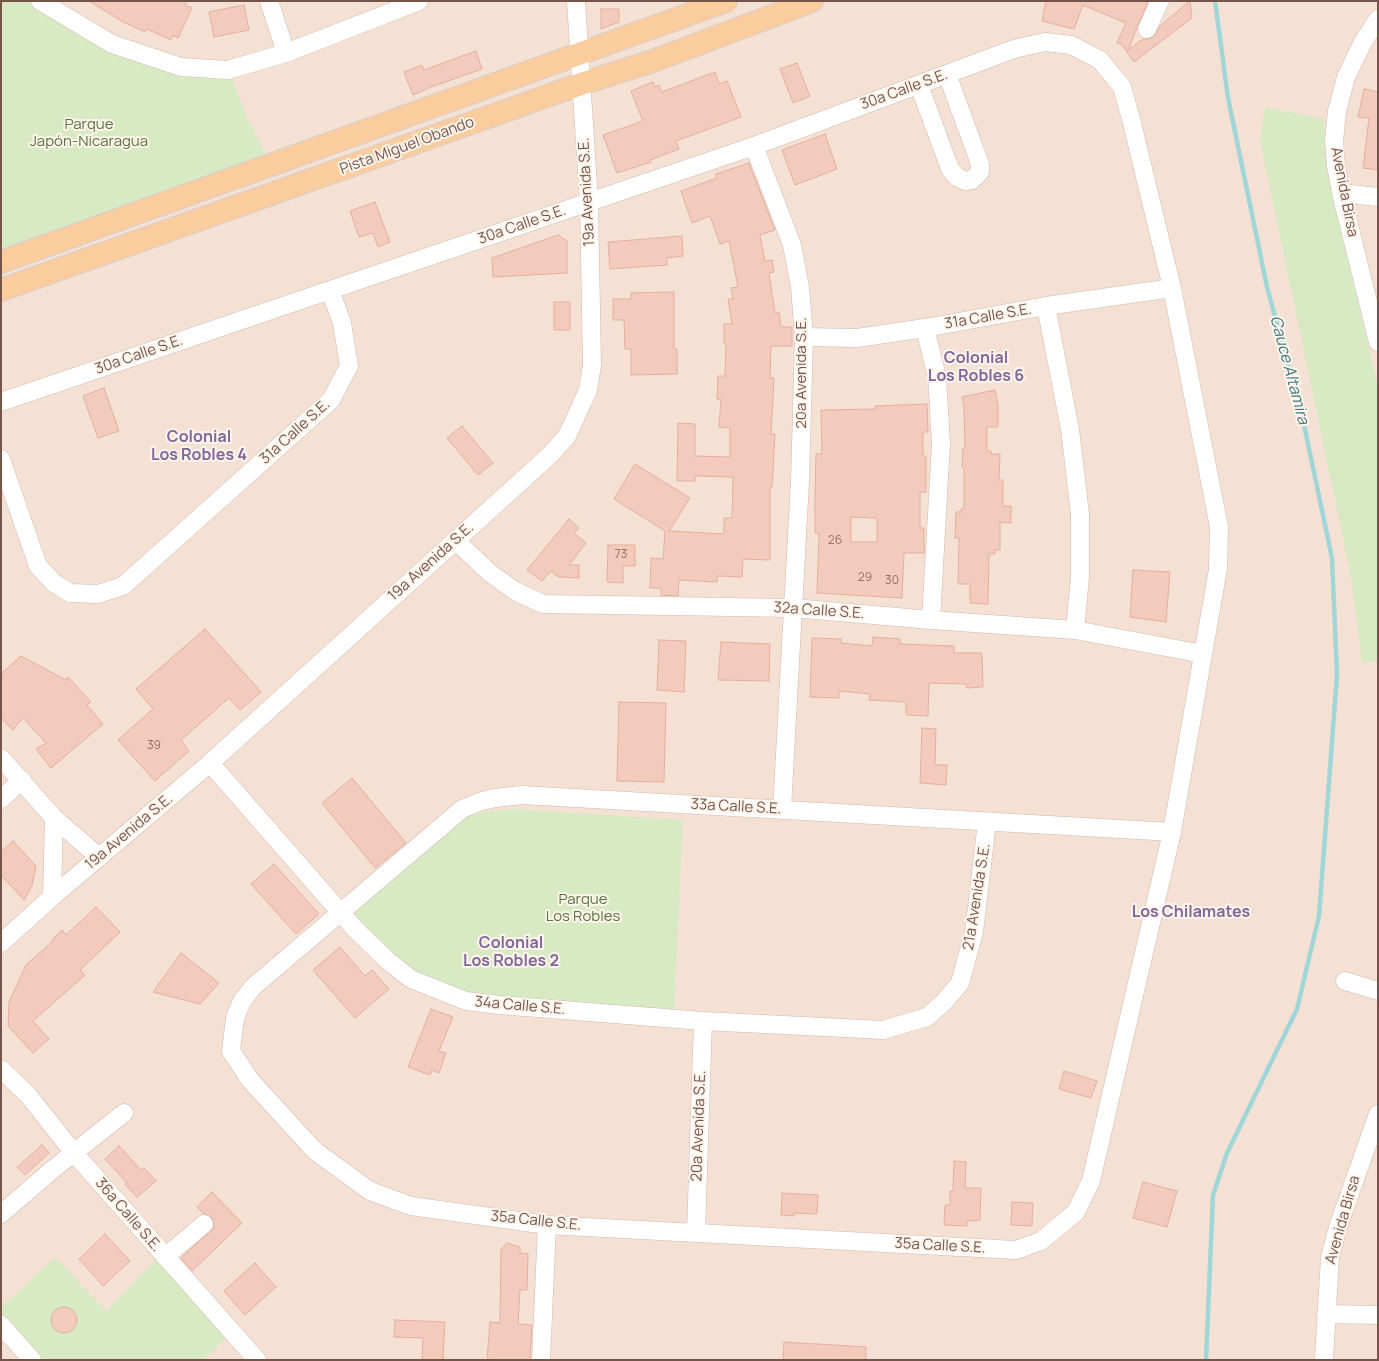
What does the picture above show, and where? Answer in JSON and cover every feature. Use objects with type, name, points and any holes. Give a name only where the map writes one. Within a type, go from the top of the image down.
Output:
[{"type":"main road","name":"Pista Miguel Obando","points":[[1,262],[726,1]]},
{"type":"main road","name":"Pista Miguel Obando","points":[[1,290],[581,84],[652,61],[812,1]]},
{"type":"street","points":[[40,1],[112,44],[181,67],[228,70],[286,53],[419,1]]},
{"type":"street","points":[[269,1],[286,53]]},
{"type":"street","name":"19a Avenida S.E.","points":[[1,944],[52,897],[210,763],[550,455],[567,436],[588,390],[592,365],[589,202],[576,1]]},
{"type":"street","points":[[1147,29],[1160,1]]},
{"type":"street","name":"Avenida Birsa","points":[[1378,19],[1363,42],[1346,77],[1337,111],[1334,141],[1341,193],[1378,340]]},
{"type":"street","name":"30a Calle S.E.","points":[[1,402],[754,146],[1014,49],[1045,42],[1071,45],[1100,60],[1122,87],[1172,288]]},
{"type":"street","points":[[918,85],[950,169],[957,177],[965,181],[972,180],[980,172],[980,164],[947,74]]},
{"type":"street","name":"20a Avenida S.E.","points":[[754,146],[792,245],[800,287],[804,338],[800,481],[782,809]]},
{"type":"street","points":[[1341,193],[1378,196]]},
{"type":"street","points":[[1172,288],[1219,527],[1218,569],[1172,832]]},
{"type":"street","name":"31a Calle S.E.","points":[[804,338],[856,338],[925,328],[1046,306],[1172,288]]},
{"type":"street","name":"31a Calle S.E.","points":[[1,459],[38,566],[54,583],[70,593],[98,594],[123,586],[332,400],[349,366],[342,323],[330,290]]},
{"type":"street","points":[[1046,306],[1070,428],[1080,514],[1080,577],[1074,630]]},
{"type":"street","points":[[925,328],[937,376],[940,443],[932,620]]},
{"type":"street","name":"32a Calle S.E.","points":[[455,540],[496,577],[515,591],[543,604],[793,608],[1074,630],[1203,654]]},
{"type":"street","points":[[1,758],[54,818],[99,857]]},
{"type":"street","name":"34a Calle S.E.","points":[[210,763],[341,913],[388,961],[411,979],[466,1001],[703,1021],[882,1030],[927,1017]]},
{"type":"street","points":[[1,799],[22,780]]},
{"type":"street","name":"33a Calle S.E.","points":[[341,913],[462,809],[482,801],[509,795],[1172,832]]},
{"type":"street","points":[[52,897],[54,818]]},
{"type":"street","name":"21a Avenida S.E.","points":[[927,1017],[944,1002],[960,983],[974,932],[987,822]]},
{"type":"street","name":"35a Calle S.E.","points":[[341,913],[253,986],[242,1001],[235,1018],[231,1051],[239,1066],[250,1080],[315,1151],[370,1191],[411,1206],[546,1225],[1016,1250],[1042,1241],[1076,1212],[1091,1181],[1172,832]]},
{"type":"street","points":[[1345,981],[1378,991]]},
{"type":"street","name":"20a Avenida S.E.","points":[[696,1232],[703,1021]]},
{"type":"street","name":"36a Calle S.E.","points":[[1,1069],[28,1095],[74,1153],[257,1360]]},
{"type":"street","points":[[1,1214],[124,1113]]},
{"type":"street","name":"Avenida Birsa","points":[[1324,1360],[1330,1257],[1338,1227],[1371,1152],[1378,1114]]},
{"type":"street","points":[[165,1257],[204,1224]]},
{"type":"street","points":[[540,1360],[546,1225]]},
{"type":"street","points":[[1326,1314],[1378,1315]]},
{"type":"street","points":[[1,1325],[32,1360]]},
{"type":"shaded area","points":[[1,1],[1378,1],[1378,1360],[1,1360]]},
{"type":"green space","name":"Parque Japón-Nicaragua","points":[[1,1],[29,1],[111,49],[231,76],[246,116],[270,162],[1,257]]},
{"type":"green space","points":[[1265,107],[1324,119],[1326,167],[1378,386],[1378,662],[1362,662],[1352,582],[1260,140]]},
{"type":"green space","name":"Parque Los Robles","points":[[517,809],[683,820],[674,1011],[478,995],[456,990],[409,967],[353,914],[453,826],[471,815]]},
{"type":"green space","points":[[162,1253],[232,1332],[204,1360],[32,1360],[1,1324],[1,1308],[55,1257],[106,1311]]},
{"type":"building","points":[[89,1],[187,1],[185,5],[192,8],[178,38],[173,35],[171,40],[147,29],[145,32],[123,22]]},
{"type":"building","points":[[1046,1],[1148,1],[1128,50],[1143,39],[1153,37],[1161,25],[1190,1],[1192,18],[1134,62],[1122,45],[1117,43],[1126,23],[1083,5],[1074,29],[1042,21]]},
{"type":"building","points":[[244,5],[249,30],[214,37],[209,12]]},
{"type":"building","points":[[601,9],[619,9],[619,22],[601,29]]},
{"type":"building","points":[[476,51],[482,69],[413,95],[404,72],[422,65],[424,70]]},
{"type":"building","points":[[797,63],[810,96],[793,103],[780,69]]},
{"type":"building","points":[[715,72],[719,84],[727,81],[741,117],[676,141],[679,149],[650,160],[651,162],[617,173],[603,135],[643,121],[631,91],[653,82],[655,87],[659,85],[662,92]]},
{"type":"building","points":[[1364,89],[1378,92],[1378,170],[1363,168],[1369,118],[1358,117]]},
{"type":"building","points":[[825,134],[837,169],[795,185],[782,150]]},
{"type":"building","points":[[749,163],[775,230],[760,235],[765,261],[772,260],[774,272],[769,273],[775,313],[779,312],[781,327],[792,327],[792,346],[771,346],[770,378],[774,378],[771,434],[775,434],[772,487],[770,487],[770,560],[743,559],[742,577],[717,576],[717,582],[679,580],[678,596],[661,595],[661,588],[650,588],[651,558],[663,559],[665,531],[614,499],[635,464],[690,498],[669,531],[724,534],[724,518],[732,518],[733,477],[695,476],[695,481],[677,481],[678,423],[695,424],[695,456],[730,457],[730,428],[719,427],[721,400],[717,399],[718,376],[725,376],[726,344],[724,344],[724,324],[732,324],[728,299],[733,299],[731,288],[738,287],[729,241],[720,244],[710,216],[692,223],[681,191],[717,178],[716,174]]},
{"type":"building","points":[[375,202],[390,242],[378,247],[373,233],[359,237],[350,211]]},
{"type":"building","points":[[558,235],[567,241],[567,273],[493,277],[492,258]]},
{"type":"building","points":[[682,236],[683,256],[667,258],[667,265],[610,269],[608,242]]},
{"type":"building","points":[[674,292],[674,349],[677,349],[677,374],[631,375],[631,349],[625,349],[624,320],[613,320],[613,299],[631,299],[631,293]]},
{"type":"building","points":[[554,302],[570,302],[570,330],[554,330]]},
{"type":"building","points":[[104,388],[119,431],[98,438],[83,396]]},
{"type":"building","points":[[995,390],[998,406],[998,427],[987,427],[987,451],[991,451],[991,454],[1000,454],[999,480],[1003,480],[1003,506],[1011,506],[1011,523],[1000,522],[1000,550],[995,550],[995,554],[989,554],[988,604],[970,603],[970,584],[958,584],[959,538],[955,538],[956,512],[961,512],[961,509],[964,509],[964,468],[962,468],[963,448],[965,448],[962,397]]},
{"type":"building","points":[[927,404],[928,432],[923,432],[923,456],[926,456],[926,492],[920,492],[920,528],[924,528],[924,553],[904,553],[902,598],[817,593],[819,533],[815,533],[815,494],[816,454],[822,454],[821,410],[876,409],[875,406]],"holes":[[[851,517],[877,518],[877,542],[851,542]]]},
{"type":"building","points":[[462,426],[493,463],[478,475],[447,438]]},
{"type":"building","points":[[569,519],[579,528],[574,533],[586,543],[569,565],[579,565],[579,578],[559,577],[551,571],[542,581],[527,570]]},
{"type":"building","points":[[608,545],[635,545],[635,566],[623,566],[623,583],[607,582]]},
{"type":"building","points":[[1133,570],[1170,572],[1166,622],[1130,617]]},
{"type":"building","points":[[205,629],[261,692],[240,710],[229,698],[181,740],[189,751],[155,781],[118,740],[153,709],[136,689]]},
{"type":"building","points":[[873,637],[900,639],[900,644],[954,646],[954,653],[982,653],[983,687],[967,688],[966,684],[929,683],[928,716],[906,715],[906,702],[869,700],[870,694],[839,691],[839,698],[810,697],[812,638],[841,639],[841,643],[872,646]]},
{"type":"building","points":[[659,640],[686,641],[684,692],[657,690]]},
{"type":"building","points":[[721,642],[770,644],[769,681],[718,680]]},
{"type":"building","points":[[21,656],[66,680],[68,677],[91,702],[87,705],[103,724],[51,768],[36,749],[46,743],[23,718],[13,730],[1,718],[1,674]]},
{"type":"building","points":[[619,702],[666,703],[664,782],[617,781]]},
{"type":"building","points":[[922,728],[936,729],[935,765],[947,765],[946,785],[920,783]]},
{"type":"building","points":[[352,778],[406,843],[375,868],[322,803]]},
{"type":"building","points":[[13,841],[36,866],[32,886],[24,900],[1,875],[1,852]]},
{"type":"building","points":[[274,864],[319,914],[296,934],[251,884]]},
{"type":"building","points":[[96,907],[120,932],[80,970],[85,975],[33,1021],[49,1039],[33,1053],[8,1026],[9,1002],[26,965],[53,941],[62,930],[66,935]]},
{"type":"building","points":[[340,947],[365,976],[372,970],[389,989],[355,1018],[313,970]]},
{"type":"building","points":[[181,953],[219,983],[200,1004],[153,992]]},
{"type":"building","points":[[431,1009],[453,1017],[439,1051],[446,1053],[439,1073],[432,1070],[430,1075],[408,1067]]},
{"type":"building","points":[[1064,1071],[1097,1081],[1091,1098],[1059,1089]]},
{"type":"building","points":[[42,1145],[49,1153],[25,1175],[17,1167]]},
{"type":"building","points":[[119,1146],[141,1170],[144,1168],[156,1181],[137,1197],[105,1159]]},
{"type":"building","points":[[954,1161],[966,1162],[965,1188],[981,1188],[980,1220],[967,1221],[967,1226],[944,1225],[945,1205],[950,1205],[950,1191],[953,1192]]},
{"type":"building","points":[[1143,1182],[1177,1191],[1167,1227],[1133,1218]]},
{"type":"building","points":[[212,1192],[242,1223],[192,1271],[181,1258],[214,1228],[212,1218],[204,1214],[197,1207]]},
{"type":"building","points":[[782,1193],[818,1195],[817,1214],[794,1213],[794,1216],[781,1215]]},
{"type":"building","points":[[1012,1202],[1033,1203],[1032,1226],[1011,1225]]},
{"type":"building","points":[[105,1234],[130,1261],[103,1286],[79,1259]]},
{"type":"building","points":[[507,1243],[520,1247],[520,1253],[528,1254],[527,1290],[520,1290],[518,1324],[532,1325],[530,1360],[487,1360],[490,1322],[500,1323],[501,1250]]},
{"type":"building","points":[[255,1263],[276,1287],[245,1315],[224,1291]]},
{"type":"building","points":[[64,1307],[73,1311],[77,1320],[73,1329],[64,1333],[55,1329],[51,1320],[55,1311]]},
{"type":"building","points":[[395,1320],[445,1322],[443,1360],[422,1360],[423,1338],[394,1337]]},
{"type":"building","points":[[784,1342],[866,1347],[866,1360],[783,1360]]},
{"type":"waterway","name":"Cauce Altamira","points":[[1206,1360],[1213,1195],[1227,1153],[1297,1009],[1319,916],[1337,675],[1332,558],[1303,420],[1267,287],[1228,98],[1215,1]]},
{"type":"district","name":"Colonial Los Robles 6","points":[[976,368]]},
{"type":"district","name":"Colonial Los Robles 4","points":[[199,447]]},
{"type":"district","name":"Los Chilamates","points":[[1191,913]]},
{"type":"district","name":"Colonial Los Robles 2","points":[[511,953]]}]
